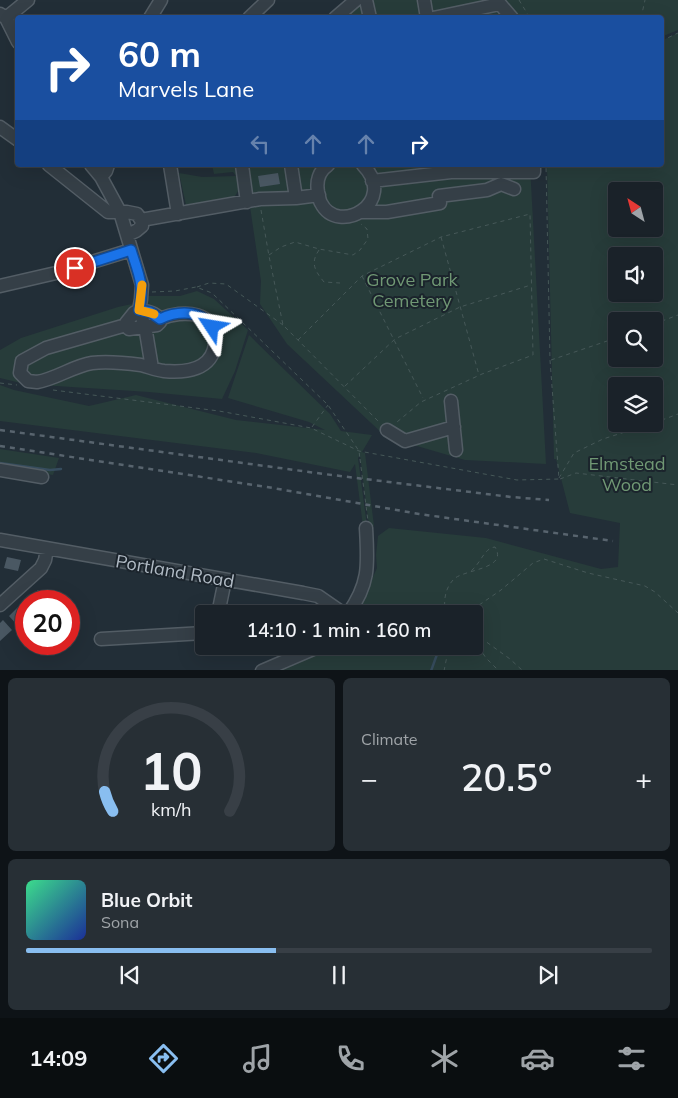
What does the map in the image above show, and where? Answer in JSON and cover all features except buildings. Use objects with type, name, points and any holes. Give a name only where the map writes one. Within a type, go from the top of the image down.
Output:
[{"type":"street","points":[[15,37],[3,16],[28,0]]},
{"type":"street","points":[[152,15],[161,0]]},
{"type":"street","points":[[252,15],[268,0]]},
{"type":"street","points":[[338,15],[356,0]]},
{"type":"street","points":[[366,0],[369,15]]},
{"type":"street","points":[[424,0],[426,15]]},
{"type":"street","points":[[445,15],[498,2],[509,15]]},
{"type":"street","points":[[0,127],[15,138]]},
{"type":"street","points":[[52,167],[108,212],[133,212],[137,214],[142,223],[140,228],[126,235]]},
{"type":"street","points":[[93,167],[101,177],[120,212],[142,284],[141,300],[144,326],[152,368]]},
{"type":"street","points":[[101,177],[107,167]]},
{"type":"street","points":[[170,167],[178,214]]},
{"type":"street","points":[[243,167],[253,201]]},
{"type":"street","points":[[291,167],[296,198]]},
{"type":"street","points":[[326,167],[319,175],[316,185],[320,203],[334,215],[343,217],[440,203],[439,196],[487,190],[501,184],[514,189]]},
{"type":"street","points":[[356,214],[368,206],[374,190],[369,171],[364,167]]},
{"type":"street","points":[[372,181],[451,169],[534,172],[534,167]]},
{"type":"street","points":[[451,169],[455,194]]},
{"type":"street","points":[[141,220],[253,201],[296,198],[319,194]]},
{"type":"street","points":[[0,286],[56,273],[131,250]]},
{"type":"street","points":[[141,300],[150,312],[160,319],[187,313],[203,316],[208,320],[215,331],[214,350],[210,360],[197,368],[169,371],[132,364],[91,363],[37,382],[28,381],[20,373],[22,361],[39,351],[126,325],[141,300]]},
{"type":"street","points":[[126,325],[132,330],[144,326],[157,325],[160,319]]},
{"type":"street","points":[[451,401],[456,450]]},
{"type":"street","points":[[387,430],[405,441],[454,427]]},
{"type":"street","points":[[0,470],[42,477]]},
{"type":"street","points":[[354,605],[367,579],[367,525]]},
{"type":"street","name":"Portland Road","points":[[0,540],[318,596],[331,605]]},
{"type":"street","points":[[0,605],[41,568],[47,549]]},
{"type":"street","points":[[220,605],[225,580]]},
{"type":"street","points":[[100,639],[195,633]]},
{"type":"street","points":[[262,670],[298,655]]},
{"type":"path","points":[[519,0],[528,15]]},
{"type":"path","points":[[642,15],[645,0]]},
{"type":"path","points":[[664,40],[678,33]]},
{"type":"path","points":[[546,167],[550,360],[559,479]]},
{"type":"path","points":[[253,201],[269,256],[283,325]]},
{"type":"path","points":[[269,256],[281,247],[295,242],[319,249],[353,255],[360,250],[368,239],[367,230],[356,214]]},
{"type":"path","points":[[141,300],[210,282],[226,284],[283,325],[387,430],[421,402],[479,375],[533,356],[530,214],[440,236],[362,276],[298,340]]},
{"type":"path","points":[[440,236],[479,375]]},
{"type":"path","points":[[319,249],[313,264],[316,272],[324,282],[340,283]]},
{"type":"path","points":[[362,276],[423,398]]},
{"type":"path","points":[[344,387],[394,339],[460,307],[532,285]]},
{"type":"path","points":[[196,287],[212,292],[328,404],[359,451],[367,525]]},
{"type":"path","points":[[663,321],[678,315]]},
{"type":"path","points":[[550,360],[608,341]]},
{"type":"path","points":[[0,383],[19,385]]},
{"type":"path","points":[[48,389],[219,411],[311,428],[359,451],[517,480],[559,479],[576,473],[678,485]]},
{"type":"path","points":[[311,428],[328,404]]},
{"type":"path","points":[[663,419],[678,414]]},
{"type":"path","points":[[559,479],[574,453],[626,432]]},
{"type":"path","points":[[445,605],[448,586],[457,576],[485,568],[492,564],[498,553],[495,547],[489,548],[486,551],[481,561],[472,571]]},
{"type":"path","points":[[479,605],[534,563],[544,559],[588,573],[645,586],[656,592],[678,613]]},
{"type":"path","points":[[483,640],[523,670]]},
{"type":"path","points":[[483,654],[499,670]]},
{"type":"path","points":[[444,670],[447,655]]},
{"type":"green space","points":[[364,0],[491,0],[504,15],[345,15]]},
{"type":"green space","points":[[506,0],[678,0],[678,30],[664,36],[664,15],[517,15]]},
{"type":"green space","name":"Elmstead Wood","points":[[678,33],[678,670],[267,670],[303,655],[483,655],[483,605],[357,605],[369,586],[377,568],[378,536],[389,528],[486,538],[601,569],[618,567],[620,523],[570,513],[556,459],[554,459],[547,167],[664,167],[664,40]]},
{"type":"green space","name":"Grove Park Cemetery","points":[[212,167],[530,167],[546,464],[465,460],[386,437],[287,344],[260,304],[261,281],[248,193],[240,188],[235,196],[186,205],[179,173],[202,177],[236,176],[233,172],[214,174]]},
{"type":"green space","points":[[197,291],[214,299],[248,330],[235,371],[222,399],[25,384],[0,378],[0,350],[21,338],[118,307],[132,304],[137,308],[146,296],[180,296]]},
{"type":"green space","points":[[249,335],[330,414],[341,431],[372,435],[362,452],[365,453],[374,526],[369,526],[360,455],[358,458],[367,526],[363,526],[355,464],[350,472],[256,453],[0,421],[0,385],[14,390],[89,406],[136,395],[236,420],[325,430],[309,422],[228,398]]},
{"type":"green space","points":[[0,449],[59,458],[53,475],[0,467]]},
{"type":"waterway","points":[[0,463],[50,470],[61,469]]},
{"type":"waterway","points":[[431,670],[437,655]]},
{"type":"railway","points":[[0,430],[324,474],[549,500]]},
{"type":"railway","points":[[0,446],[267,487],[419,514],[613,541]]},
{"type":"slow traffic","points":[[142,285],[142,298],[139,310],[154,314]]},
{"type":"route","points":[[75,268],[131,250],[142,284],[142,298],[139,310],[150,312],[160,319],[187,313],[197,314],[208,320],[212,327]]}]
